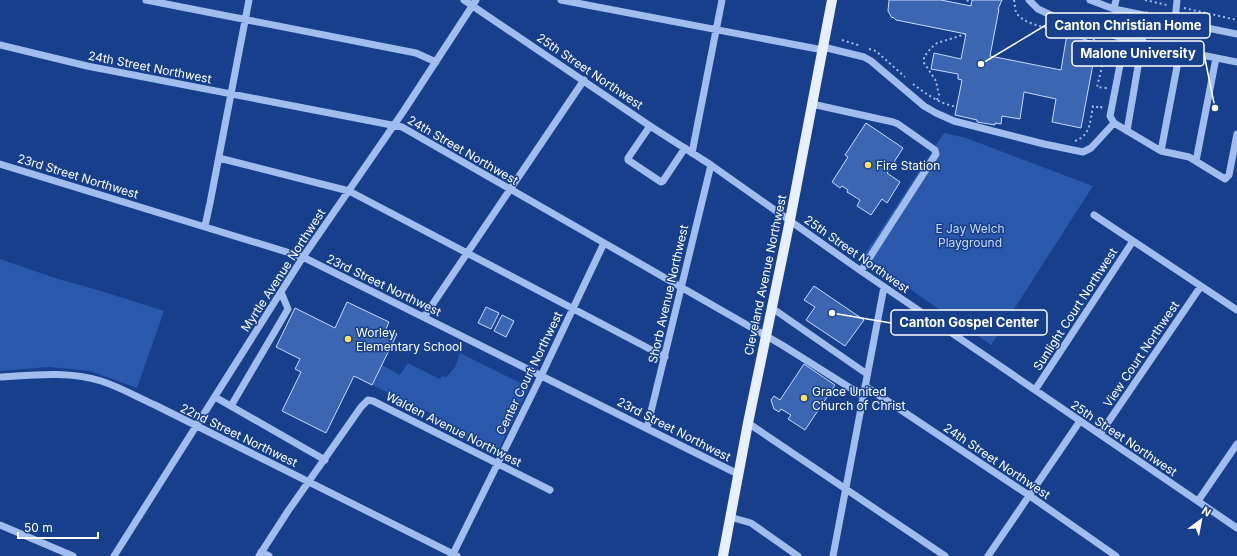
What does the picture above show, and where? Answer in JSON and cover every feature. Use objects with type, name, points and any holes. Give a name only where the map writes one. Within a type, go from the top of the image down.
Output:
[{"type":"main road","name":"Cleveland Avenue Northwest","points":[[723,556],[832,0]]},
{"type":"street","points":[[146,0],[245,18],[416,53],[436,62]]},
{"type":"street","points":[[205,226],[249,0]]},
{"type":"street","name":"25th Street Northwest","points":[[464,0],[475,3],[650,126],[711,165],[884,287],[1237,528]]},
{"type":"street","points":[[561,0],[864,57],[871,61],[924,106],[936,113],[954,121],[1044,144],[1083,152],[1091,148],[1114,123]]},
{"type":"street","points":[[692,153],[722,0]]},
{"type":"street","points":[[1029,0],[1038,9],[1053,16],[1124,39],[1237,62]]},
{"type":"street","points":[[1090,0],[1114,9],[1237,34]]},
{"type":"street","points":[[1114,9],[1116,0]]},
{"type":"street","name":"Myrtle Avenue Northwest","points":[[114,556],[198,426],[303,257],[394,125],[475,3]]},
{"type":"street","points":[[1175,21],[1177,3]]},
{"type":"street","points":[[1127,131],[1146,15]]},
{"type":"street","points":[[1124,39],[1110,116],[1114,123],[1161,150],[1189,157],[1225,179],[1229,175],[1237,134]]},
{"type":"street","name":"24th Street Northwest","points":[[0,45],[88,66],[394,125],[410,130],[766,336],[863,396]]},
{"type":"street","points":[[1161,150],[1180,51]]},
{"type":"street","points":[[1196,161],[1216,58]]},
{"type":"street","points":[[424,317],[584,80]]},
{"type":"street","points":[[812,104],[893,122],[935,150],[936,154],[861,271]]},
{"type":"street","points":[[650,126],[628,160],[661,182],[685,148]]},
{"type":"street","points":[[219,158],[349,191],[665,357]]},
{"type":"street","name":"23rd Street Northwest","points":[[0,164],[303,257],[738,474]]},
{"type":"street","name":"Shorb Avenue Northwest","points":[[647,428],[711,165]]},
{"type":"street","points":[[1094,214],[1237,310]]},
{"type":"street","name":"Sunlight Court Northwest","points":[[1035,390],[1133,241]]},
{"type":"street","name":"Center Court Northwest","points":[[454,555],[604,243]]},
{"type":"street","name":"View Court Northwest","points":[[1100,434],[1201,286]]},
{"type":"street","points":[[833,556],[884,287]]},
{"type":"street","points":[[231,406],[288,309],[281,292]]},
{"type":"street","points":[[772,308],[867,374]]},
{"type":"street","name":"22nd Street Northwest","points":[[0,377],[70,375],[100,381],[115,386],[198,426],[454,555]]},
{"type":"street","name":"24th Street Northwest","points":[[865,386],[1030,496],[1116,556]]},
{"type":"street","points":[[215,397],[325,460]]},
{"type":"street","name":"Walden Avenue Northwest","points":[[260,554],[361,407],[368,400],[373,401],[550,490]]},
{"type":"street","points":[[988,556],[1080,421]]},
{"type":"street","points":[[748,423],[945,556]]},
{"type":"street","points":[[1198,501],[1237,444]]},
{"type":"street","points":[[730,517],[751,523],[798,556]]},
{"type":"street","points":[[0,525],[73,556]]},
{"type":"street","points":[[260,554],[269,556]]},
{"type":"path","points":[[967,0],[971,4]]},
{"type":"path","points":[[1014,0],[1016,12],[1021,18],[1030,24],[1071,32]]},
{"type":"path","points":[[1145,0],[1177,3],[1237,20]]},
{"type":"path","points":[[938,100],[936,80],[924,63],[924,57],[936,43],[966,34]]},
{"type":"path","points":[[1086,36],[1094,39],[1103,51],[1097,86],[1106,88],[1104,95]]},
{"type":"path","points":[[1069,141],[1076,140],[1088,132],[1093,106],[1102,108],[1103,101]]},
{"type":"green space","name":"E Jay Welch Playground","points":[[944,133],[966,138],[1093,186],[991,345],[863,257]]},
{"type":"green space","points":[[0,259],[55,278],[164,311],[137,388],[90,371],[49,367],[0,371]]},
{"type":"green space","points":[[460,353],[529,387],[498,451],[490,451],[436,425],[439,417],[372,385],[382,365],[400,375],[408,363],[440,379],[442,376],[446,377],[455,367]]},
{"type":"building","points":[[889,0],[941,0],[971,6],[972,0],[1002,0],[998,9],[990,56],[1061,70],[1067,34],[1093,42],[1092,47],[1096,48],[1081,128],[1052,122],[1056,99],[1024,92],[1020,119],[1002,116],[1001,124],[995,123],[995,125],[977,122],[977,120],[955,115],[962,80],[958,79],[958,74],[931,69],[934,53],[961,59],[966,34],[896,20],[893,17],[892,18],[888,11]]},
{"type":"building","name":"Fire Station","points":[[866,123],[903,148],[887,173],[900,182],[887,203],[882,199],[871,215],[857,206],[860,200],[847,192],[848,190],[842,186],[840,188],[832,182],[848,157],[845,155]]},
{"type":"building","points":[[814,286],[864,320],[845,346],[806,320],[815,307],[804,300]]},
{"type":"building","points":[[347,302],[389,322],[386,329],[397,334],[372,385],[354,376],[326,433],[282,411],[301,372],[295,369],[300,359],[276,347],[295,308],[335,328]]},
{"type":"building","points":[[486,307],[499,313],[491,329],[478,323]]},
{"type":"building","points":[[502,315],[514,321],[506,337],[494,331]]},
{"type":"building","name":"Grace United Church of Christ","points":[[804,364],[835,385],[805,430],[788,419],[791,415],[781,409],[779,412],[774,409],[771,400],[774,396],[780,400]]},
{"type":"place","name":"Canton Christian Home","points":[[981,64]]},
{"type":"place","name":"Malone University","points":[[1215,108]]},
{"type":"place","name":"Fire Station","points":[[868,165]]},
{"type":"place","name":"Canton Gospel Center","points":[[832,313]]},
{"type":"place","name":"Worley Elementary School","points":[[348,339]]},
{"type":"place","name":"Grace United Church of Christ","points":[[804,398]]}]
